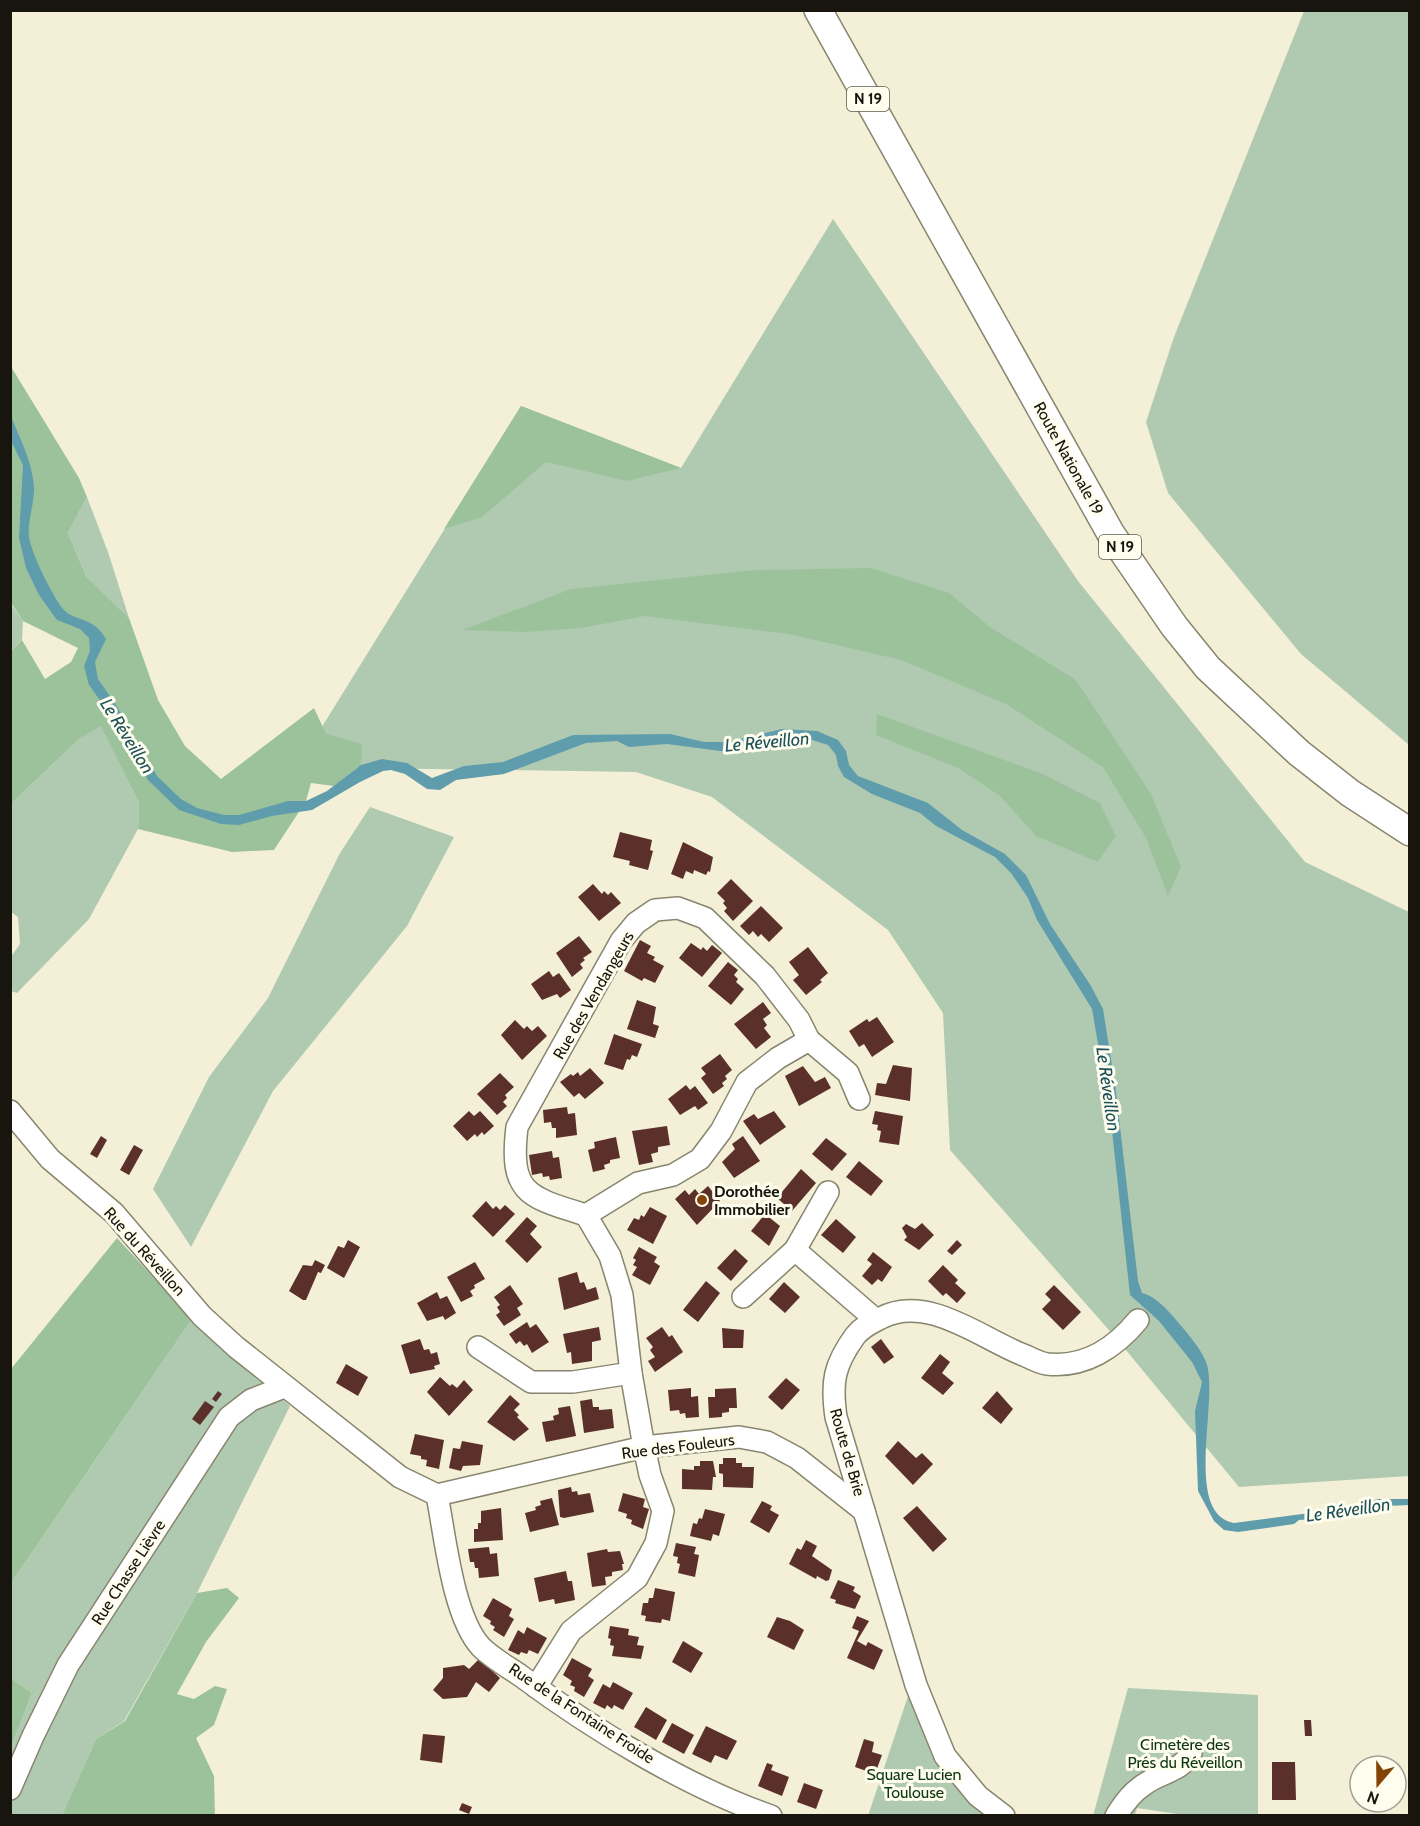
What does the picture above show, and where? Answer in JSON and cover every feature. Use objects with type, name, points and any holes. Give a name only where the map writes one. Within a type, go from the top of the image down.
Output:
[{"type":"main road","name":"Route Nationale 19","points":[[818,10],[1111,534],[1174,626],[1208,668],[1299,753],[1350,793],[1410,832]]},
{"type":"street","name":"Rue des Vendangeurs","points":[[586,1215],[536,1199],[521,1183],[513,1157],[517,1127],[621,941],[636,923],[656,910],[678,908],[705,918],[765,976],[800,1020],[809,1040],[848,1073],[859,1099]]},
{"type":"street","points":[[536,1687],[571,1630],[637,1578],[656,1543],[663,1510],[650,1475],[644,1447],[631,1373],[622,1294],[610,1256],[586,1215],[638,1183],[673,1175],[700,1159],[721,1131],[747,1082],[778,1058],[809,1040]]},
{"type":"street","name":"Rue du Réveillon","points":[[10,1111],[50,1158],[114,1214],[202,1316],[285,1388]]},
{"type":"street","points":[[743,1297],[795,1250],[828,1192]]},
{"type":"street","points":[[795,1250],[876,1320]]},
{"type":"street","name":"Route de Brie","points":[[1004,1815],[978,1796],[945,1756],[916,1685],[836,1417],[832,1389],[840,1357],[860,1329],[889,1314],[916,1311],[949,1319],[1013,1352],[1046,1364],[1072,1363],[1100,1354],[1123,1338],[1138,1320]]},
{"type":"street","points":[[478,1347],[531,1382],[573,1382],[631,1373]]},
{"type":"street","points":[[285,1388],[400,1477],[437,1495]]},
{"type":"street","name":"Rue Chasse Lièvre","points":[[10,1789],[68,1665],[229,1416],[251,1400],[285,1388]]},
{"type":"street","name":"Rue des Fouleurs","points":[[437,1495],[644,1447],[739,1437],[767,1442],[797,1458],[864,1511]]},
{"type":"street","name":"Rue de la Fontaine Froide","points":[[437,1495],[459,1606],[480,1646],[536,1687],[638,1752],[724,1797],[771,1815]]},
{"type":"street","points":[[1116,1815],[1126,1800],[1146,1783],[1185,1764],[1191,1753]]},
{"type":"green space","points":[[1304,11],[1409,11],[1409,745],[1301,654],[1168,493],[1146,422],[1174,337]]},
{"type":"green space","points":[[833,219],[1078,581],[1305,862],[1409,912],[1409,1476],[1239,1487],[1116,1338],[950,1150],[943,1013],[888,930],[712,797],[636,772],[297,767],[521,406],[681,468]]},
{"type":"green space","points":[[10,365],[79,478],[87,497],[68,533],[86,576],[129,618],[158,700],[185,746],[221,779],[314,708],[326,734],[362,744],[361,765],[334,786],[311,783],[306,801],[274,850],[232,852],[138,829],[139,803],[101,726],[79,739],[11,804],[11,651],[22,640],[45,679],[71,662],[78,648],[23,621],[11,603]]},
{"type":"green space","points":[[521,406],[681,468],[627,481],[546,462],[482,517],[444,529]]},
{"type":"green space","points":[[87,497],[108,552],[129,618],[86,576],[68,533]]},
{"type":"green space","points":[[871,568],[949,593],[990,627],[1076,680],[1151,794],[1181,867],[1168,896],[1146,838],[1103,767],[1006,704],[901,660],[789,634],[644,616],[582,628],[525,632],[462,630],[571,589],[755,570]]},
{"type":"green space","points":[[10,603],[23,621],[22,640],[11,651]]},
{"type":"green space","points":[[877,714],[1043,774],[1100,803],[1116,836],[1098,862],[1036,836],[1000,796],[958,768],[876,735]]},
{"type":"green space","points":[[101,725],[139,803],[138,829],[89,919],[17,993],[11,991],[10,958],[20,944],[18,917],[11,912],[11,804],[79,739]]},
{"type":"green space","points":[[370,807],[454,837],[407,926],[273,1091],[191,1247],[153,1189],[209,1077],[268,998],[340,853]]},
{"type":"green space","points":[[117,1238],[192,1319],[11,1583],[11,1369]]},
{"type":"green space","points":[[192,1319],[290,1406],[197,1593],[124,1721],[96,1739],[62,1815],[11,1815],[11,1747],[32,1693],[11,1678],[11,1583]]},
{"type":"green space","points":[[227,1588],[239,1598],[206,1642],[177,1694],[194,1699],[215,1686],[227,1689],[214,1725],[196,1738],[214,1776],[215,1815],[62,1815],[96,1739],[125,1721],[197,1593]]},
{"type":"green space","points":[[11,1678],[32,1693],[11,1747]]},
{"type":"green space","name":"Cimetère des Prés du Réveillon","points":[[1128,1688],[1258,1695],[1258,1815],[1184,1815],[1137,1808],[1135,1815],[1093,1816]]},
{"type":"green space","name":"Square Lucien Toulouse","points":[[910,1690],[983,1812],[985,1815],[868,1816]]},
{"type":"water","name":"Le Réveillon","points":[[11,416],[33,477],[34,492],[29,537],[42,572],[65,611],[94,625],[106,639],[95,662],[98,679],[116,705],[157,776],[181,799],[197,808],[224,815],[239,815],[288,801],[306,801],[327,791],[361,765],[382,759],[407,763],[432,778],[464,766],[503,762],[573,735],[670,734],[704,742],[728,742],[782,729],[817,731],[838,740],[846,751],[849,765],[858,776],[928,803],[962,830],[1005,854],[1026,875],[1050,924],[1091,986],[1103,1009],[1115,1084],[1138,1281],[1142,1293],[1156,1300],[1170,1312],[1193,1340],[1206,1362],[1209,1401],[1206,1477],[1210,1499],[1218,1515],[1234,1523],[1340,1509],[1378,1499],[1409,1499],[1409,1505],[1387,1506],[1343,1517],[1299,1520],[1294,1524],[1238,1532],[1224,1530],[1214,1521],[1198,1491],[1195,1411],[1202,1382],[1192,1362],[1159,1321],[1130,1295],[1110,1113],[1092,1009],[1037,920],[1028,898],[1011,873],[995,857],[936,826],[920,813],[872,794],[844,777],[838,766],[836,755],[828,745],[809,739],[764,743],[728,752],[667,744],[629,747],[617,741],[586,743],[504,774],[456,780],[440,790],[427,789],[405,774],[391,770],[383,771],[312,810],[272,816],[239,825],[221,824],[179,810],[148,780],[114,720],[89,685],[84,666],[90,651],[89,638],[80,629],[57,620],[39,595],[26,568],[19,538],[23,465],[11,441]]},
{"type":"building","points":[[620,832],[652,840],[650,850],[653,851],[648,870],[629,865],[630,861],[613,857]]},
{"type":"building","points":[[683,842],[713,857],[710,872],[708,871],[706,875],[694,870],[693,874],[686,871],[683,879],[671,874]]},
{"type":"building","points":[[731,879],[753,901],[733,921],[724,911],[727,908],[723,903],[725,901],[717,893]]},
{"type":"building","points":[[593,884],[602,894],[604,891],[608,895],[611,892],[621,903],[599,921],[578,897]]},
{"type":"building","points":[[761,906],[783,928],[769,942],[761,934],[758,937],[753,931],[749,935],[740,926]]},
{"type":"building","points":[[579,936],[592,952],[583,958],[585,960],[580,964],[583,968],[572,977],[556,953]]},
{"type":"building","points":[[640,940],[651,946],[647,953],[655,957],[653,960],[664,966],[655,983],[644,978],[642,981],[624,971]]},
{"type":"building","points":[[691,943],[707,951],[712,945],[722,953],[702,977],[679,958]]},
{"type":"building","points":[[808,947],[828,973],[820,980],[822,982],[806,995],[793,980],[799,975],[789,962]]},
{"type":"building","points":[[728,962],[738,970],[734,975],[738,979],[736,982],[744,989],[731,1005],[708,986]]},
{"type":"building","points":[[549,971],[553,977],[559,973],[571,990],[560,998],[557,994],[542,1000],[531,984]]},
{"type":"building","points":[[637,1000],[656,1007],[653,1024],[659,1026],[655,1038],[627,1029]]},
{"type":"building","points":[[763,1002],[771,1013],[763,1019],[767,1025],[764,1028],[771,1037],[756,1049],[734,1024]]},
{"type":"building","points":[[877,1017],[894,1042],[872,1057],[864,1044],[859,1047],[849,1031],[867,1019],[869,1022]]},
{"type":"building","points":[[515,1020],[524,1029],[527,1026],[532,1031],[538,1026],[547,1036],[522,1060],[501,1035]]},
{"type":"building","points":[[614,1034],[642,1044],[637,1057],[632,1055],[630,1060],[627,1059],[623,1070],[604,1064]]},
{"type":"building","points":[[720,1054],[732,1070],[725,1076],[727,1079],[722,1083],[724,1086],[713,1094],[701,1078],[706,1074],[701,1068]]},
{"type":"building","points":[[893,1065],[912,1068],[910,1101],[875,1095],[877,1083],[886,1084]]},
{"type":"building","points":[[803,1066],[815,1082],[825,1077],[831,1088],[799,1106],[785,1076]]},
{"type":"building","points":[[590,1068],[604,1083],[585,1099],[579,1093],[574,1097],[560,1082],[571,1074],[573,1076],[578,1072],[580,1076]]},
{"type":"building","points":[[500,1073],[514,1087],[505,1095],[507,1098],[503,1102],[507,1106],[497,1115],[477,1094]]},
{"type":"building","points":[[686,1085],[690,1090],[695,1086],[708,1103],[698,1110],[695,1106],[680,1115],[668,1099]]},
{"type":"building","points":[[567,1107],[568,1114],[575,1113],[577,1135],[556,1138],[556,1128],[552,1128],[551,1122],[544,1123],[543,1110]]},
{"type":"building","points":[[469,1111],[474,1116],[480,1111],[494,1126],[484,1135],[482,1132],[477,1137],[475,1134],[467,1141],[453,1126]]},
{"type":"building","points":[[774,1111],[786,1127],[760,1145],[743,1121],[754,1114],[758,1119]]},
{"type":"building","points":[[875,1111],[903,1116],[899,1145],[879,1142],[881,1131],[877,1130],[878,1125],[872,1124]]},
{"type":"building","points":[[667,1126],[670,1145],[658,1147],[658,1152],[651,1154],[653,1162],[639,1165],[632,1131]]},
{"type":"building","points":[[101,1136],[107,1140],[97,1158],[90,1154]]},
{"type":"building","points":[[743,1136],[760,1161],[734,1178],[722,1162],[735,1149],[732,1144]]},
{"type":"building","points":[[616,1137],[620,1158],[610,1160],[610,1163],[604,1165],[605,1169],[593,1172],[588,1150],[595,1148],[594,1142]]},
{"type":"building","points":[[826,1138],[847,1154],[832,1171],[812,1154]]},
{"type":"building","points":[[134,1145],[143,1150],[129,1175],[120,1170]]},
{"type":"building","points":[[552,1151],[553,1158],[559,1157],[562,1178],[550,1180],[549,1176],[543,1177],[542,1173],[532,1175],[529,1155]]},
{"type":"building","points":[[859,1161],[883,1181],[871,1196],[846,1177]]},
{"type":"building","points":[[801,1169],[816,1183],[792,1211],[777,1198]]},
{"type":"building","points":[[708,1186],[720,1201],[697,1225],[675,1199],[685,1190],[689,1195],[695,1189],[699,1194]]},
{"type":"building","points":[[486,1201],[493,1209],[496,1206],[500,1210],[505,1205],[515,1214],[493,1237],[472,1216]]},
{"type":"building","points":[[650,1207],[667,1216],[653,1244],[627,1230],[634,1218],[639,1220],[641,1215],[644,1217]]},
{"type":"building","points":[[765,1214],[780,1226],[769,1246],[751,1231]]},
{"type":"building","points":[[527,1217],[537,1226],[530,1234],[542,1247],[527,1263],[505,1241]]},
{"type":"building","points":[[836,1219],[856,1237],[843,1253],[821,1235]]},
{"type":"building","points":[[922,1223],[934,1235],[919,1250],[904,1240],[907,1237],[902,1228],[906,1224],[915,1229]]},
{"type":"building","points":[[348,1240],[360,1247],[344,1278],[327,1268],[338,1246],[344,1248]]},
{"type":"building","points":[[957,1240],[962,1245],[952,1255],[947,1251]]},
{"type":"building","points":[[639,1247],[657,1257],[654,1262],[660,1266],[650,1285],[632,1275],[637,1267],[633,1265],[636,1260],[633,1258]]},
{"type":"building","points":[[735,1249],[748,1261],[731,1281],[717,1268]]},
{"type":"building","points":[[873,1252],[892,1267],[882,1282],[878,1279],[872,1285],[862,1276],[872,1264],[867,1260]]},
{"type":"building","points":[[315,1260],[325,1265],[321,1273],[318,1272],[306,1300],[303,1300],[289,1291],[303,1265],[312,1266]]},
{"type":"building","points":[[475,1262],[485,1279],[474,1285],[475,1288],[470,1291],[473,1296],[461,1302],[447,1277]]},
{"type":"building","points":[[943,1265],[958,1280],[955,1283],[966,1293],[957,1303],[946,1293],[943,1296],[928,1281]]},
{"type":"building","points":[[577,1272],[580,1283],[584,1282],[587,1290],[596,1287],[599,1299],[564,1310],[558,1278]]},
{"type":"building","points":[[706,1281],[720,1293],[698,1322],[683,1310]]},
{"type":"building","points":[[784,1282],[800,1297],[785,1313],[769,1299]]},
{"type":"building","points":[[510,1285],[523,1304],[517,1308],[521,1315],[504,1326],[496,1315],[500,1312],[497,1307],[500,1305],[494,1297]]},
{"type":"building","points":[[1054,1285],[1081,1312],[1063,1330],[1042,1309],[1051,1300],[1045,1294]]},
{"type":"building","points":[[437,1292],[440,1299],[447,1296],[456,1313],[445,1320],[443,1316],[427,1321],[417,1303]]},
{"type":"building","points":[[527,1322],[530,1328],[536,1324],[549,1342],[532,1353],[527,1344],[524,1346],[520,1341],[516,1344],[509,1334]]},
{"type":"building","points":[[599,1327],[601,1340],[592,1342],[592,1361],[572,1364],[571,1352],[567,1353],[563,1334]]},
{"type":"building","points":[[662,1327],[669,1337],[672,1335],[683,1352],[655,1372],[648,1361],[655,1357],[650,1350],[653,1347],[646,1338]]},
{"type":"building","points":[[722,1328],[744,1330],[743,1348],[723,1348]]},
{"type":"building","points":[[420,1339],[424,1350],[429,1349],[431,1354],[437,1352],[440,1364],[434,1366],[435,1369],[410,1374],[401,1345]]},
{"type":"building","points":[[881,1339],[894,1357],[884,1364],[871,1347]]},
{"type":"building","points":[[940,1354],[950,1362],[942,1373],[954,1383],[943,1395],[921,1378]]},
{"type":"building","points":[[346,1364],[368,1377],[358,1396],[336,1383]]},
{"type":"building","points":[[440,1377],[450,1386],[452,1384],[457,1388],[464,1380],[473,1390],[449,1416],[427,1392]]},
{"type":"building","points":[[786,1378],[800,1390],[782,1410],[768,1397]]},
{"type":"building","points":[[691,1388],[691,1397],[698,1396],[699,1417],[686,1418],[685,1413],[680,1414],[679,1410],[670,1411],[668,1390]]},
{"type":"building","points":[[736,1388],[737,1408],[729,1408],[729,1412],[722,1413],[722,1417],[709,1418],[708,1397],[715,1397],[715,1389]]},
{"type":"building","points":[[218,1391],[222,1394],[216,1402],[212,1399]]},
{"type":"building","points":[[997,1391],[1013,1409],[1001,1424],[982,1408]]},
{"type":"building","points":[[510,1395],[520,1404],[514,1410],[519,1415],[517,1417],[529,1429],[514,1441],[487,1422]]},
{"type":"building","points":[[592,1399],[593,1407],[599,1407],[599,1410],[612,1409],[614,1428],[584,1433],[580,1401]]},
{"type":"building","points":[[205,1401],[214,1407],[200,1425],[192,1419]]},
{"type":"building","points":[[570,1406],[576,1436],[546,1442],[542,1422],[554,1420],[553,1416],[559,1414],[558,1408]]},
{"type":"building","points":[[415,1434],[444,1440],[439,1469],[426,1466],[427,1460],[410,1454]]},
{"type":"building","points":[[462,1441],[483,1445],[480,1465],[463,1466],[461,1471],[449,1468],[453,1448],[460,1449]]},
{"type":"building","points":[[898,1441],[916,1458],[922,1453],[933,1464],[913,1485],[885,1456]]},
{"type":"building","points":[[723,1458],[736,1458],[736,1463],[742,1463],[742,1467],[754,1467],[753,1488],[723,1487],[723,1474],[719,1473],[719,1464],[723,1464]]},
{"type":"building","points":[[700,1461],[713,1461],[716,1477],[713,1477],[712,1490],[682,1489],[682,1469],[694,1470],[694,1466],[700,1466]]},
{"type":"building","points":[[571,1487],[572,1492],[577,1491],[578,1495],[590,1493],[594,1512],[560,1517],[558,1490]]},
{"type":"building","points":[[623,1493],[645,1499],[643,1507],[649,1509],[643,1529],[631,1524],[632,1520],[626,1518],[627,1514],[618,1511]]},
{"type":"building","points":[[552,1498],[559,1525],[530,1532],[525,1513],[536,1510],[535,1507],[541,1505],[540,1501]]},
{"type":"building","points":[[762,1501],[772,1506],[770,1510],[779,1515],[769,1533],[750,1522]]},
{"type":"building","points":[[917,1506],[947,1539],[933,1552],[903,1518]]},
{"type":"building","points":[[501,1508],[503,1540],[474,1542],[474,1529],[478,1529],[478,1523],[481,1523],[481,1511]]},
{"type":"building","points":[[705,1509],[725,1514],[719,1536],[713,1534],[711,1541],[690,1536],[693,1523],[697,1524],[699,1518],[702,1519]]},
{"type":"building","points":[[806,1540],[817,1546],[812,1556],[832,1570],[829,1580],[826,1581],[817,1576],[816,1579],[789,1564],[797,1548],[801,1550]]},
{"type":"building","points":[[676,1543],[696,1547],[694,1554],[699,1555],[695,1577],[678,1573],[680,1564],[677,1563],[678,1557],[673,1556]]},
{"type":"building","points":[[489,1547],[490,1554],[497,1553],[499,1576],[479,1578],[478,1568],[475,1568],[474,1562],[470,1562],[468,1549]]},
{"type":"building","points":[[607,1549],[608,1552],[620,1551],[624,1564],[622,1564],[623,1570],[612,1572],[612,1576],[605,1577],[606,1585],[592,1587],[587,1553]]},
{"type":"building","points":[[566,1571],[568,1581],[572,1581],[575,1600],[555,1604],[554,1599],[539,1602],[534,1578]]},
{"type":"building","points":[[838,1580],[855,1587],[853,1591],[861,1596],[855,1609],[835,1603],[836,1600],[830,1598]]},
{"type":"building","points":[[655,1588],[675,1592],[670,1621],[662,1619],[661,1623],[645,1621],[646,1616],[641,1615],[643,1603],[648,1603],[649,1598],[653,1598]]},
{"type":"building","points":[[493,1598],[512,1609],[509,1616],[514,1619],[504,1637],[493,1630],[495,1627],[490,1624],[491,1621],[483,1616]]},
{"type":"building","points":[[857,1616],[869,1621],[857,1641],[866,1646],[868,1642],[883,1650],[874,1670],[847,1658],[859,1631],[852,1628]]},
{"type":"building","points":[[777,1617],[790,1621],[804,1630],[794,1650],[767,1637]]},
{"type":"building","points":[[610,1626],[629,1629],[628,1635],[639,1637],[637,1645],[644,1646],[641,1659],[612,1656],[614,1646],[610,1645],[611,1639],[608,1638]]},
{"type":"building","points":[[527,1627],[547,1638],[538,1654],[529,1650],[527,1654],[521,1652],[519,1655],[508,1650],[518,1630],[524,1634]]},
{"type":"building","points":[[683,1641],[703,1653],[691,1673],[672,1662]]},
{"type":"building","points":[[572,1658],[592,1669],[588,1676],[594,1680],[584,1697],[574,1691],[575,1687],[570,1685],[572,1681],[563,1675]]},
{"type":"building","points":[[479,1659],[500,1678],[489,1692],[476,1682],[467,1697],[443,1699],[433,1690],[443,1678],[443,1668],[464,1665],[469,1669]]},
{"type":"building","points":[[613,1682],[633,1693],[623,1710],[614,1705],[612,1709],[607,1705],[605,1709],[593,1703],[603,1684],[610,1688]]},
{"type":"building","points":[[646,1707],[667,1720],[656,1740],[634,1727]]},
{"type":"building","points":[[1304,1720],[1311,1720],[1312,1736],[1305,1736]]},
{"type":"building","points":[[672,1723],[694,1735],[684,1754],[662,1742]]},
{"type":"building","points":[[706,1726],[737,1741],[727,1760],[715,1755],[711,1763],[692,1754]]},
{"type":"building","points":[[423,1734],[445,1736],[442,1763],[420,1760]]},
{"type":"building","points":[[864,1739],[874,1742],[872,1752],[882,1755],[875,1774],[855,1767]]},
{"type":"building","points":[[1272,1762],[1295,1762],[1296,1800],[1272,1800]]},
{"type":"building","points":[[767,1763],[773,1765],[771,1770],[789,1777],[782,1796],[758,1786]]},
{"type":"building","points":[[804,1783],[823,1790],[816,1809],[797,1802]]},
{"type":"building","points":[[462,1803],[472,1807],[469,1814],[459,1810]]},
{"type":"place","name":"Dorothée Immobilier","points":[[702,1200]]}]
